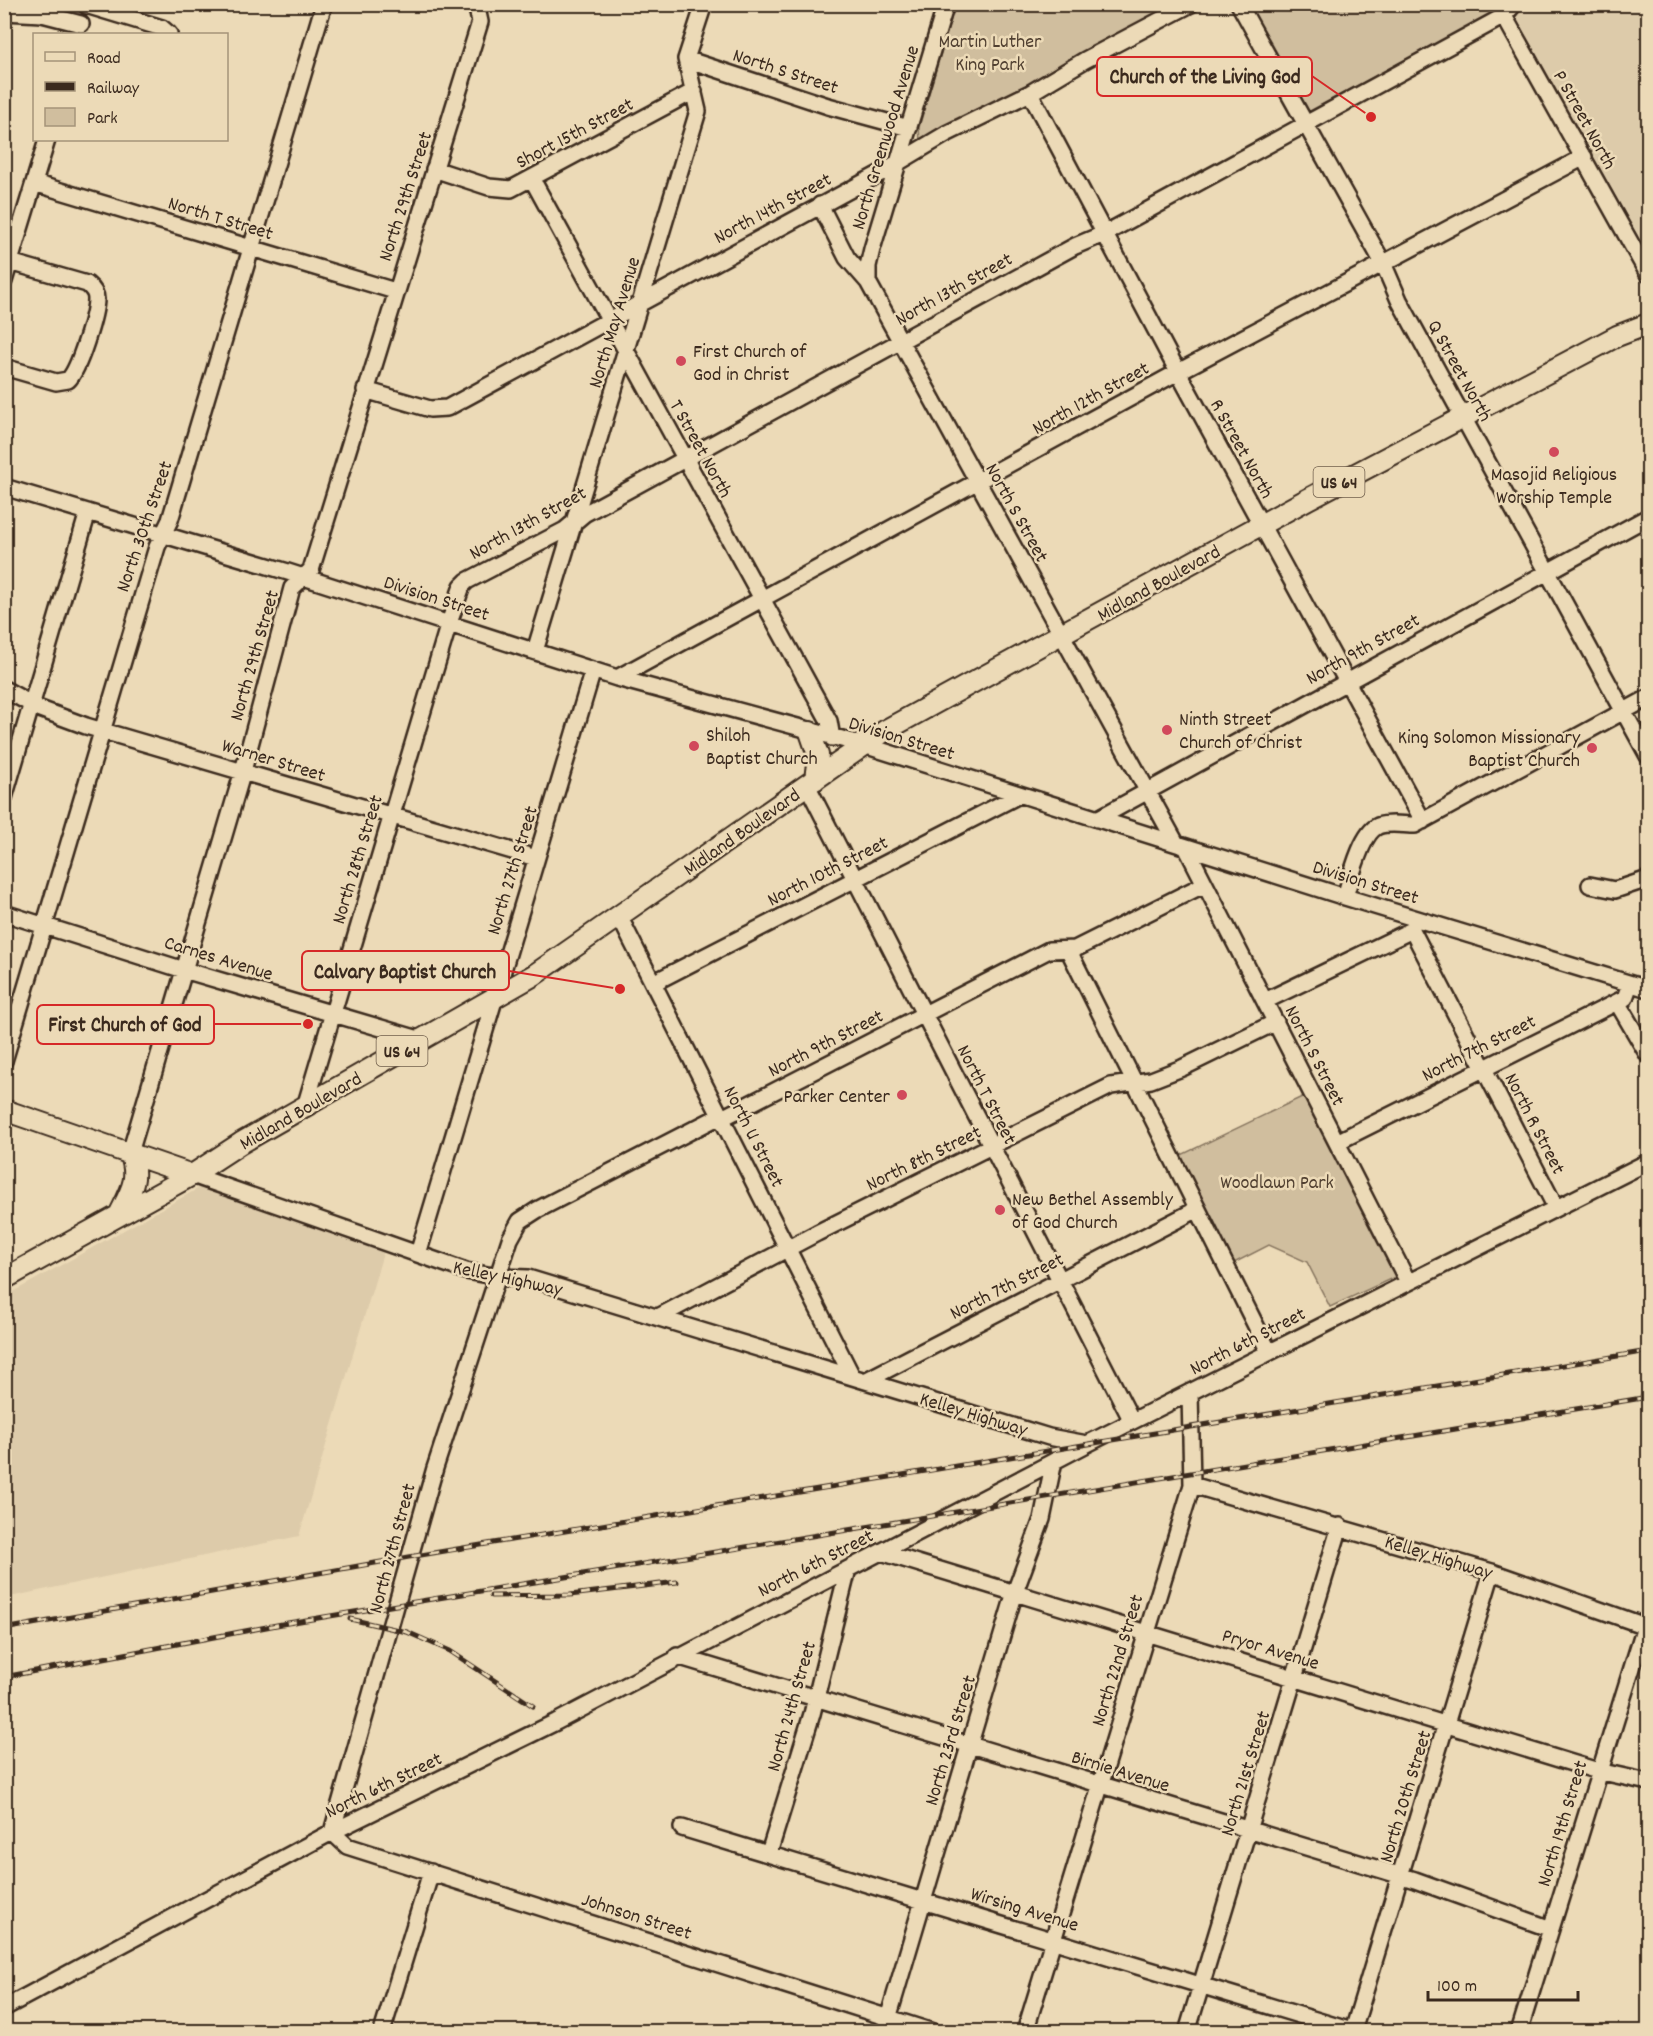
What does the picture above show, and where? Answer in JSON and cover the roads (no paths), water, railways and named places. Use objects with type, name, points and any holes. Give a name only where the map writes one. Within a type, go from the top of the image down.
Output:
[{"type":"main road","name":"Midland Boulevard","points":[[1617,336],[1648,310]]},
{"type":"main road","name":"Midland Boulevard","points":[[4,1279],[192,1175],[534,975],[885,730],[1463,417],[1617,336],[1648,324]]},
{"type":"main road","points":[[810,732],[818,759],[811,782]]},
{"type":"main road","name":"Kelley Highway","points":[[4,1110],[192,1175]]},
{"type":"main road","points":[[119,1215],[135,1180],[135,1168],[130,1153]]},
{"type":"street","name":"North 30th Street","points":[[4,1061],[101,730],[162,535],[170,520],[324,4]]},
{"type":"street","name":"North 29th Street","points":[[130,1153],[243,771],[292,588],[311,570],[395,291],[480,22],[476,4]]},
{"type":"street","points":[[686,59],[704,4]]},
{"type":"street","name":"North 14th Street","points":[[365,390],[439,410],[898,163],[946,134],[1030,93],[1085,60],[1191,4]]},
{"type":"street","name":"Q Street North","points":[[1239,4],[1383,263],[1399,300],[1648,756]]},
{"type":"street","points":[[4,12],[42,14],[80,29],[86,5],[162,28],[168,33]]},
{"type":"street","name":"North Greenwood Avenue","points":[[868,282],[868,266],[872,249],[945,5]]},
{"type":"street","name":"North 13th Street","points":[[449,622],[462,586],[467,581],[565,530],[584,514],[684,459],[1075,246],[1106,233],[1509,10]]},
{"type":"street","name":"P Street North","points":[[1509,10],[1584,157],[1648,274]]},
{"type":"street","name":"North May Avenue","points":[[535,651],[698,111],[686,59]]},
{"type":"street","name":"North S Street","points":[[686,59],[828,106],[909,128]]},
{"type":"street","name":"Short 15th Street","points":[[434,170],[501,189],[511,189],[694,91]]},
{"type":"street","name":"R Street North","points":[[1030,93],[1178,372],[1423,821]]},
{"type":"street","points":[[4,280],[47,141]]},
{"type":"street","name":"North 12th Street","points":[[618,678],[978,484],[1178,372],[1584,157]]},
{"type":"street","name":"T Street North","points":[[532,179],[829,721],[832,738]]},
{"type":"street","name":"North T Street","points":[[34,183],[395,291]]},
{"type":"street","name":"North S Street","points":[[819,206],[846,258],[868,282],[1063,634],[1146,790],[1205,884],[1408,1282]]},
{"type":"street","points":[[4,367],[56,382],[68,380],[76,369],[96,301],[92,288],[87,284],[10,262]]},
{"type":"street","name":"Division Street","points":[[4,487],[449,622],[618,678],[864,745],[1345,897],[1414,924],[1648,990]]},
{"type":"street","points":[[4,798],[88,512]]},
{"type":"street","name":"North 9th Street","points":[[1097,819],[1346,680],[1648,517]]},
{"type":"street","name":"North 28th Street","points":[[305,1107],[449,622]]},
{"type":"street","name":"North 27th Street","points":[[418,1254],[593,670]]},
{"type":"street","name":"Warner Street","points":[[4,689],[32,704],[101,730],[536,858]]},
{"type":"street","points":[[1345,897],[1362,846],[1373,829],[1386,824],[1415,825],[1648,698]]},
{"type":"street","name":"North T Street","points":[[811,782],[856,879],[1132,1421]]},
{"type":"street","name":"North 10th Street","points":[[653,982],[1019,795]]},
{"type":"street","points":[[1590,885],[1615,890],[1648,879]]},
{"type":"street","name":"North 9th Street","points":[[498,1277],[514,1229],[525,1217],[1049,950],[1055,948],[1069,951],[1205,884]]},
{"type":"street","name":"Carnes Avenue","points":[[4,913],[184,970],[422,1040]]},
{"type":"street","name":"North U Street","points":[[619,916],[789,1249],[860,1378]]},
{"type":"street","points":[[1265,1001],[1414,924]]},
{"type":"street","name":"North R Street","points":[[1414,924],[1556,1208]]},
{"type":"street","points":[[1069,951],[1196,1210],[1269,1352]]},
{"type":"street","name":"North 7th Street","points":[[1337,1142],[1625,998],[1630,984]]},
{"type":"street","points":[[1617,1002],[1648,1055]]},
{"type":"street","name":"North 8th Street","points":[[660,1317],[1111,1086],[1135,1083],[1182,1068],[1276,1022]]},
{"type":"street","name":"North 6th Street","points":[[4,2008],[332,1832],[556,1722],[677,1656],[1132,1421],[1648,1162]]},
{"type":"street","name":"Kelley Highway","points":[[192,1175],[466,1271],[498,1277],[528,1278],[1049,1437],[1088,1444]]},
{"type":"street","name":"North 7th Street","points":[[860,1378],[1060,1281],[1196,1210]]},
{"type":"street","name":"North 27th Street","points":[[332,1832],[435,1468],[498,1277]]},
{"type":"street","name":"North 22nd Street","points":[[1025,2031],[1192,1479],[1190,1392]]},
{"type":"street","name":"North 23rd Street","points":[[886,2024],[1015,1592],[1042,1519],[1054,1461]]},
{"type":"street","name":"Kelley Highway","points":[[1192,1479],[1492,1572],[1647,1627]]},
{"type":"street","name":"North 21st Street","points":[[1187,2031],[1340,1526]]},
{"type":"street","name":"Pryor Avenue","points":[[881,1552],[1598,1771],[1648,1782]]},
{"type":"street","name":"North 24th Street","points":[[769,1853],[816,1699],[849,1569]]},
{"type":"street","name":"North 20th Street","points":[[1354,2031],[1448,1725],[1492,1572]]},
{"type":"street","name":"North 19th Street","points":[[1519,2031],[1598,1771],[1647,1627]]},
{"type":"street","name":"Birnie Avenue","points":[[677,1656],[1401,1876],[1551,1929]]},
{"type":"street","name":"Wirsing Avenue","points":[[682,1828],[1053,1938],[1354,2031]]},
{"type":"street","name":"Johnson Street","points":[[332,1832],[347,1846],[886,2024],[933,2031]]},
{"type":"street","points":[[382,2031],[430,1872]]},
{"type":"railway","points":[[4,1629],[409,1557],[1648,1351]]},
{"type":"railway","points":[[4,1677],[282,1624],[1648,1397]]},
{"type":"railway","points":[[491,1596],[570,1595],[677,1582]]},
{"type":"railway","points":[[350,1619],[407,1632],[450,1651],[533,1706]]},
{"type":"place","name":"Church of the Living God","points":[[1371,117]]},
{"type":"place","name":"First Church of God in Christ","points":[[681,361]]},
{"type":"place","name":"Masojid Religious Worship Temple","points":[[1554,452]]},
{"type":"place","name":"Ninth Street Church of Christ","points":[[1167,730]]},
{"type":"place","name":"Shiloh Baptist Church","points":[[694,746]]},
{"type":"place","name":"King Solomon Missionary Baptist Church","points":[[1592,748]]},
{"type":"place","name":"Calvary Baptist Church","points":[[620,989]]},
{"type":"place","name":"First Church of God","points":[[308,1024]]},
{"type":"place","name":"Parker Center","points":[[902,1095]]},
{"type":"place","name":"New Bethel Assembly of God Church","points":[[1000,1210]]},
{"type":"park label","name":"Martin Luther King Park","points":[[990,52]]},
{"type":"park label","name":"Woodlawn Park","points":[[1277,1181]]}]
